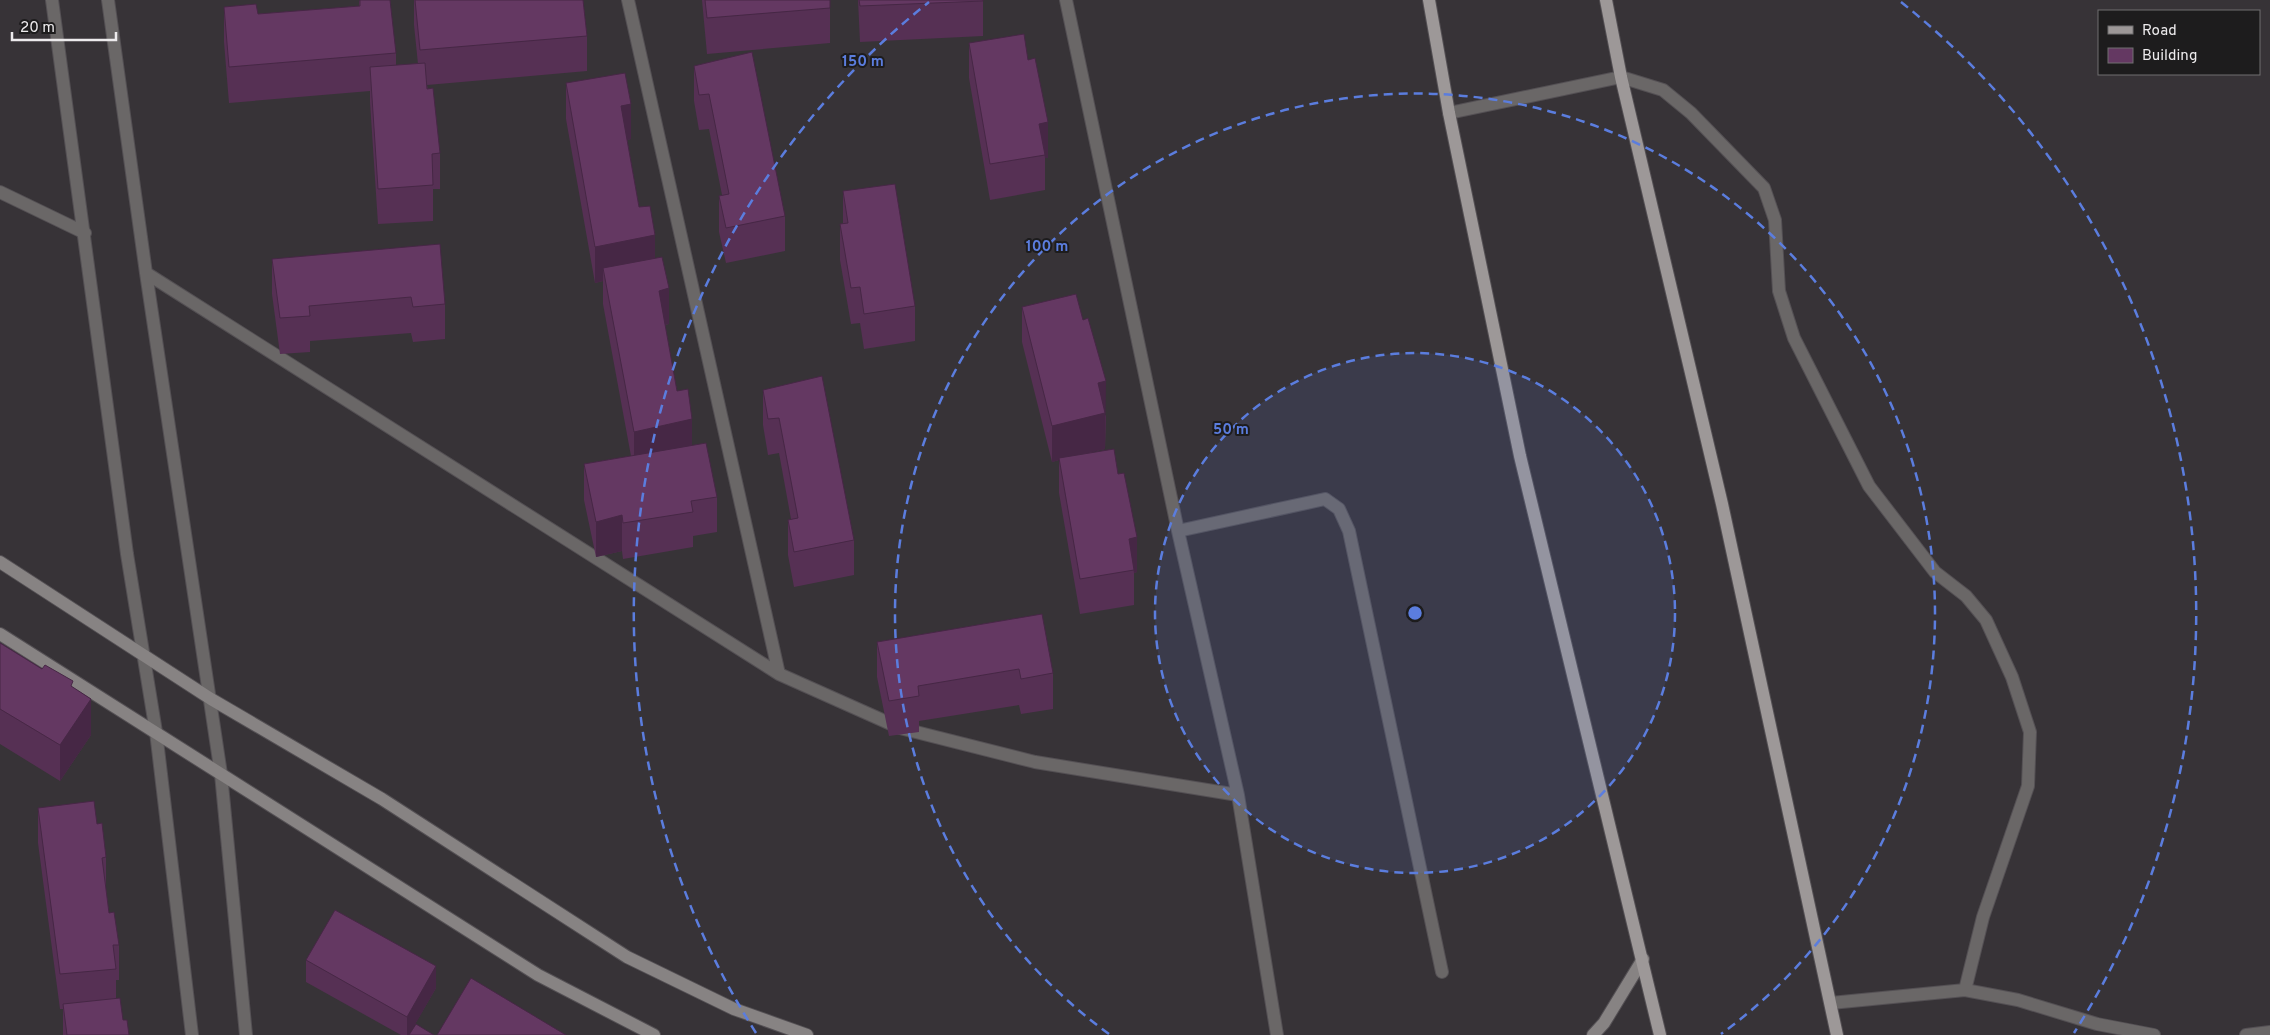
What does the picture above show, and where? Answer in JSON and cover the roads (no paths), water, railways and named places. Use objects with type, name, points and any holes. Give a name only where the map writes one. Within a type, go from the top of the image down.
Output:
[{"type":"main road","points":[[1429,0],[1449,113],[1520,456],[1643,958],[1660,1035]]},
{"type":"main road","points":[[1606,0],[1621,77],[1722,504],[1837,1035]]},
{"type":"main road","points":[[0,562],[211,699],[382,799],[627,957],[734,1009],[807,1035]]},
{"type":"main road","points":[[0,634],[538,975],[654,1035]]},
{"type":"main road","points":[[1594,1035],[1604,1023],[1643,958]]},
{"type":"street","points":[[52,0],[142,654],[156,732],[192,1035]]},
{"type":"street","points":[[108,0],[146,273],[222,774],[246,1035]]},
{"type":"street","points":[[628,0],[779,674]]},
{"type":"street","points":[[1066,0],[1178,531],[1238,795],[1277,1035]]},
{"type":"street","points":[[1449,113],[1621,77],[1663,90],[1691,112],[1764,188],[1775,220],[1780,291],[1794,338],[1869,486],[1935,572],[1966,596],[1986,620],[2012,677],[2030,732],[2028,786],[1983,917],[1965,990]]},
{"type":"street","points":[[0,192],[85,233]]},
{"type":"street","points":[[146,273],[779,674],[900,728],[1035,762],[1238,795]]},
{"type":"street","points":[[1178,531],[1326,500],[1339,508],[1349,531],[1442,972]]},
{"type":"street","points":[[1831,1003],[1965,990],[2018,1000],[2096,1024],[2154,1035]]},
{"type":"street","points":[[2246,1035],[2270,1032]]}]
